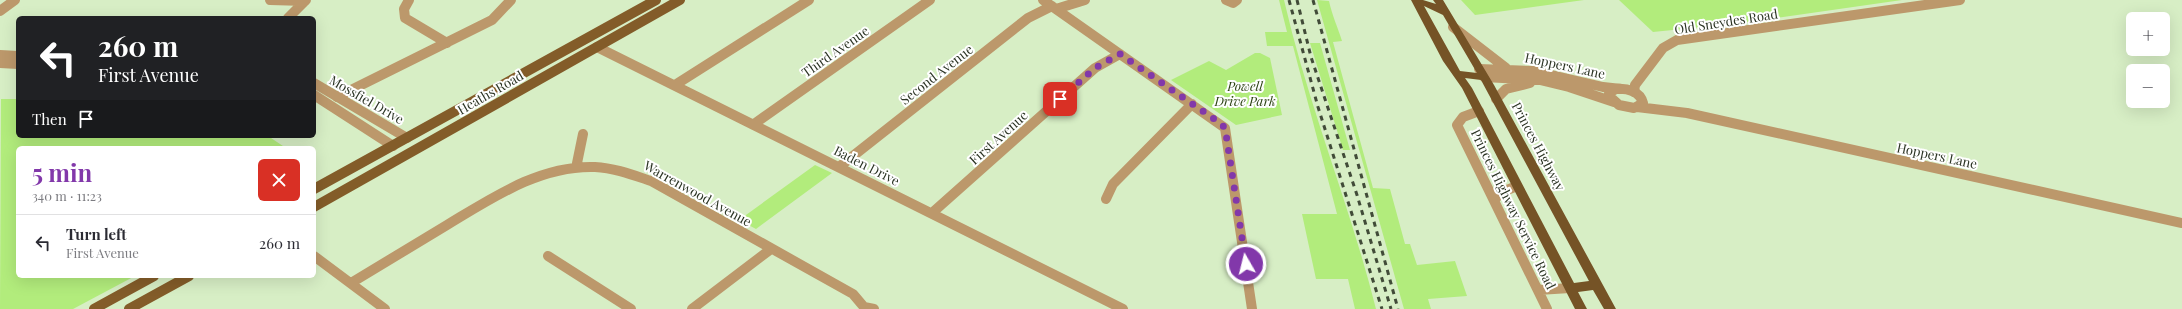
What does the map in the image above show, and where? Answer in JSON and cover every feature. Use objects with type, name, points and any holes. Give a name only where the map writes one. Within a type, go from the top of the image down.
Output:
[{"type":"highway","points":[[1416,0],[1442,12]]},
{"type":"highway","points":[[1416,0],[1479,111],[1581,309]]},
{"type":"highway","name":"Princes Highway","points":[[1438,0],[1442,12],[1482,73],[1610,309]]},
{"type":"highway","points":[[1458,74],[1482,73]]},
{"type":"highway","points":[[1570,288],[1596,284]]},
{"type":"main road","name":"Heaths Road","points":[[316,188],[656,0]]},
{"type":"main road","name":"Heaths Road","points":[[316,206],[421,148],[680,0]]},
{"type":"main road","points":[[407,138],[421,148]]},
{"type":"main road","points":[[393,146],[405,156]]},
{"type":"main road","points":[[94,309],[150,278]]},
{"type":"main road","points":[[130,309],[185,278]]},
{"type":"street","points":[[0,11],[15,0]]},
{"type":"street","points":[[270,0],[305,0]]},
{"type":"street","points":[[290,16],[305,0]]},
{"type":"street","points":[[409,0],[403,9],[402,14],[405,18],[447,43]]},
{"type":"street","points":[[326,103],[492,20],[511,0]]},
{"type":"street","points":[[675,85],[809,0]]},
{"type":"street","name":"Third Avenue","points":[[754,124],[930,0]]},
{"type":"street","points":[[1043,0],[1225,128],[1252,309]]},
{"type":"street","name":"Second Avenue","points":[[839,167],[1028,18],[1085,0]]},
{"type":"street","points":[[1226,0],[1233,3],[1237,0]]},
{"type":"street","name":"Old Sneydes Road","points":[[1614,102],[1609,96],[1610,93],[1631,90],[1663,48],[1677,40],[1960,0]]},
{"type":"street","points":[[1422,12],[1429,9],[1442,12]]},
{"type":"street","points":[[1453,27],[1468,35],[1489,57],[1507,68]]},
{"type":"street","name":"Baden Drive","points":[[597,47],[1123,309]]},
{"type":"street","name":"First Avenue","points":[[932,213],[1095,68],[1120,54]]},
{"type":"street","points":[[0,55],[16,56]]},
{"type":"street","points":[[0,63],[16,64]]},
{"type":"street","name":"Hoppers Lane","points":[[1482,73],[1507,68],[1551,74],[1595,87],[1631,90],[1687,113]]},
{"type":"street","name":"Hoppers Lane","points":[[1482,73],[1546,81],[1569,86],[1614,102],[1626,108],[1637,107],[1687,113],[2182,223]]},
{"type":"street","points":[[1496,99],[1506,89],[1520,84],[1546,81]]},
{"type":"street","name":"Mossfiel Drive","points":[[316,84],[407,138]]},
{"type":"street","points":[[1631,90],[1643,103],[1637,107]]},
{"type":"street","name":"Mossfiel Drive","points":[[316,96],[393,146]]},
{"type":"street","points":[[1106,199],[1113,184],[1192,104]]},
{"type":"street","name":"Princes Highway Service Road","points":[[1479,111],[1463,117],[1457,125],[1547,309]]},
{"type":"street","points":[[576,168],[583,134]]},
{"type":"street","name":"Warrenwood Avenue","points":[[351,283],[516,185],[557,171],[576,168],[608,168],[632,172],[651,181],[853,294],[867,308]]},
{"type":"street","points":[[1494,200],[1502,192],[1517,186]]},
{"type":"street","points":[[692,309],[771,249]]},
{"type":"street","points":[[548,256],[631,309]]},
{"type":"street","points":[[316,257],[385,309]]},
{"type":"street","points":[[1538,290],[1570,288]]},
{"type":"green space","points":[[1279,0],[1284,0],[1305,78],[1366,270],[1376,309],[1355,309],[1348,279],[1316,279],[1302,214],[1337,214],[1293,46],[1267,46],[1265,32],[1287,32]]},
{"type":"green space","points":[[1317,0],[1329,1],[1342,41],[1333,42],[1373,188],[1390,189],[1405,244],[1410,244],[1417,265],[1455,261],[1467,296],[1428,299],[1431,309],[1404,309]]},
{"type":"green space","points":[[1461,0],[1584,0],[1475,15]]},
{"type":"green space","points":[[1619,0],[1902,0],[1742,23],[1653,32]]},
{"type":"green space","points":[[1310,43],[1320,43],[1350,150],[1343,150]]},
{"type":"green space","name":"Powell Drive Park","points":[[1255,53],[1260,53],[1270,58],[1282,115],[1236,125],[1171,80],[1209,61],[1226,70]]},
{"type":"green space","points":[[1,99],[16,99],[16,138],[271,138],[283,146],[16,146],[16,278],[131,278],[73,309],[0,309]]},
{"type":"green space","points":[[815,165],[832,173],[756,229],[739,220]]},
{"type":"railway","points":[[1289,0],[1318,107],[1382,309]]},
{"type":"railway","points":[[1297,0],[1311,57],[1357,195],[1391,309]]},
{"type":"railway","points":[[1313,0],[1398,309]]},
{"type":"route","points":[[1060,99],[1100,64],[1120,54],[1220,123],[1225,128],[1246,264]]}]
